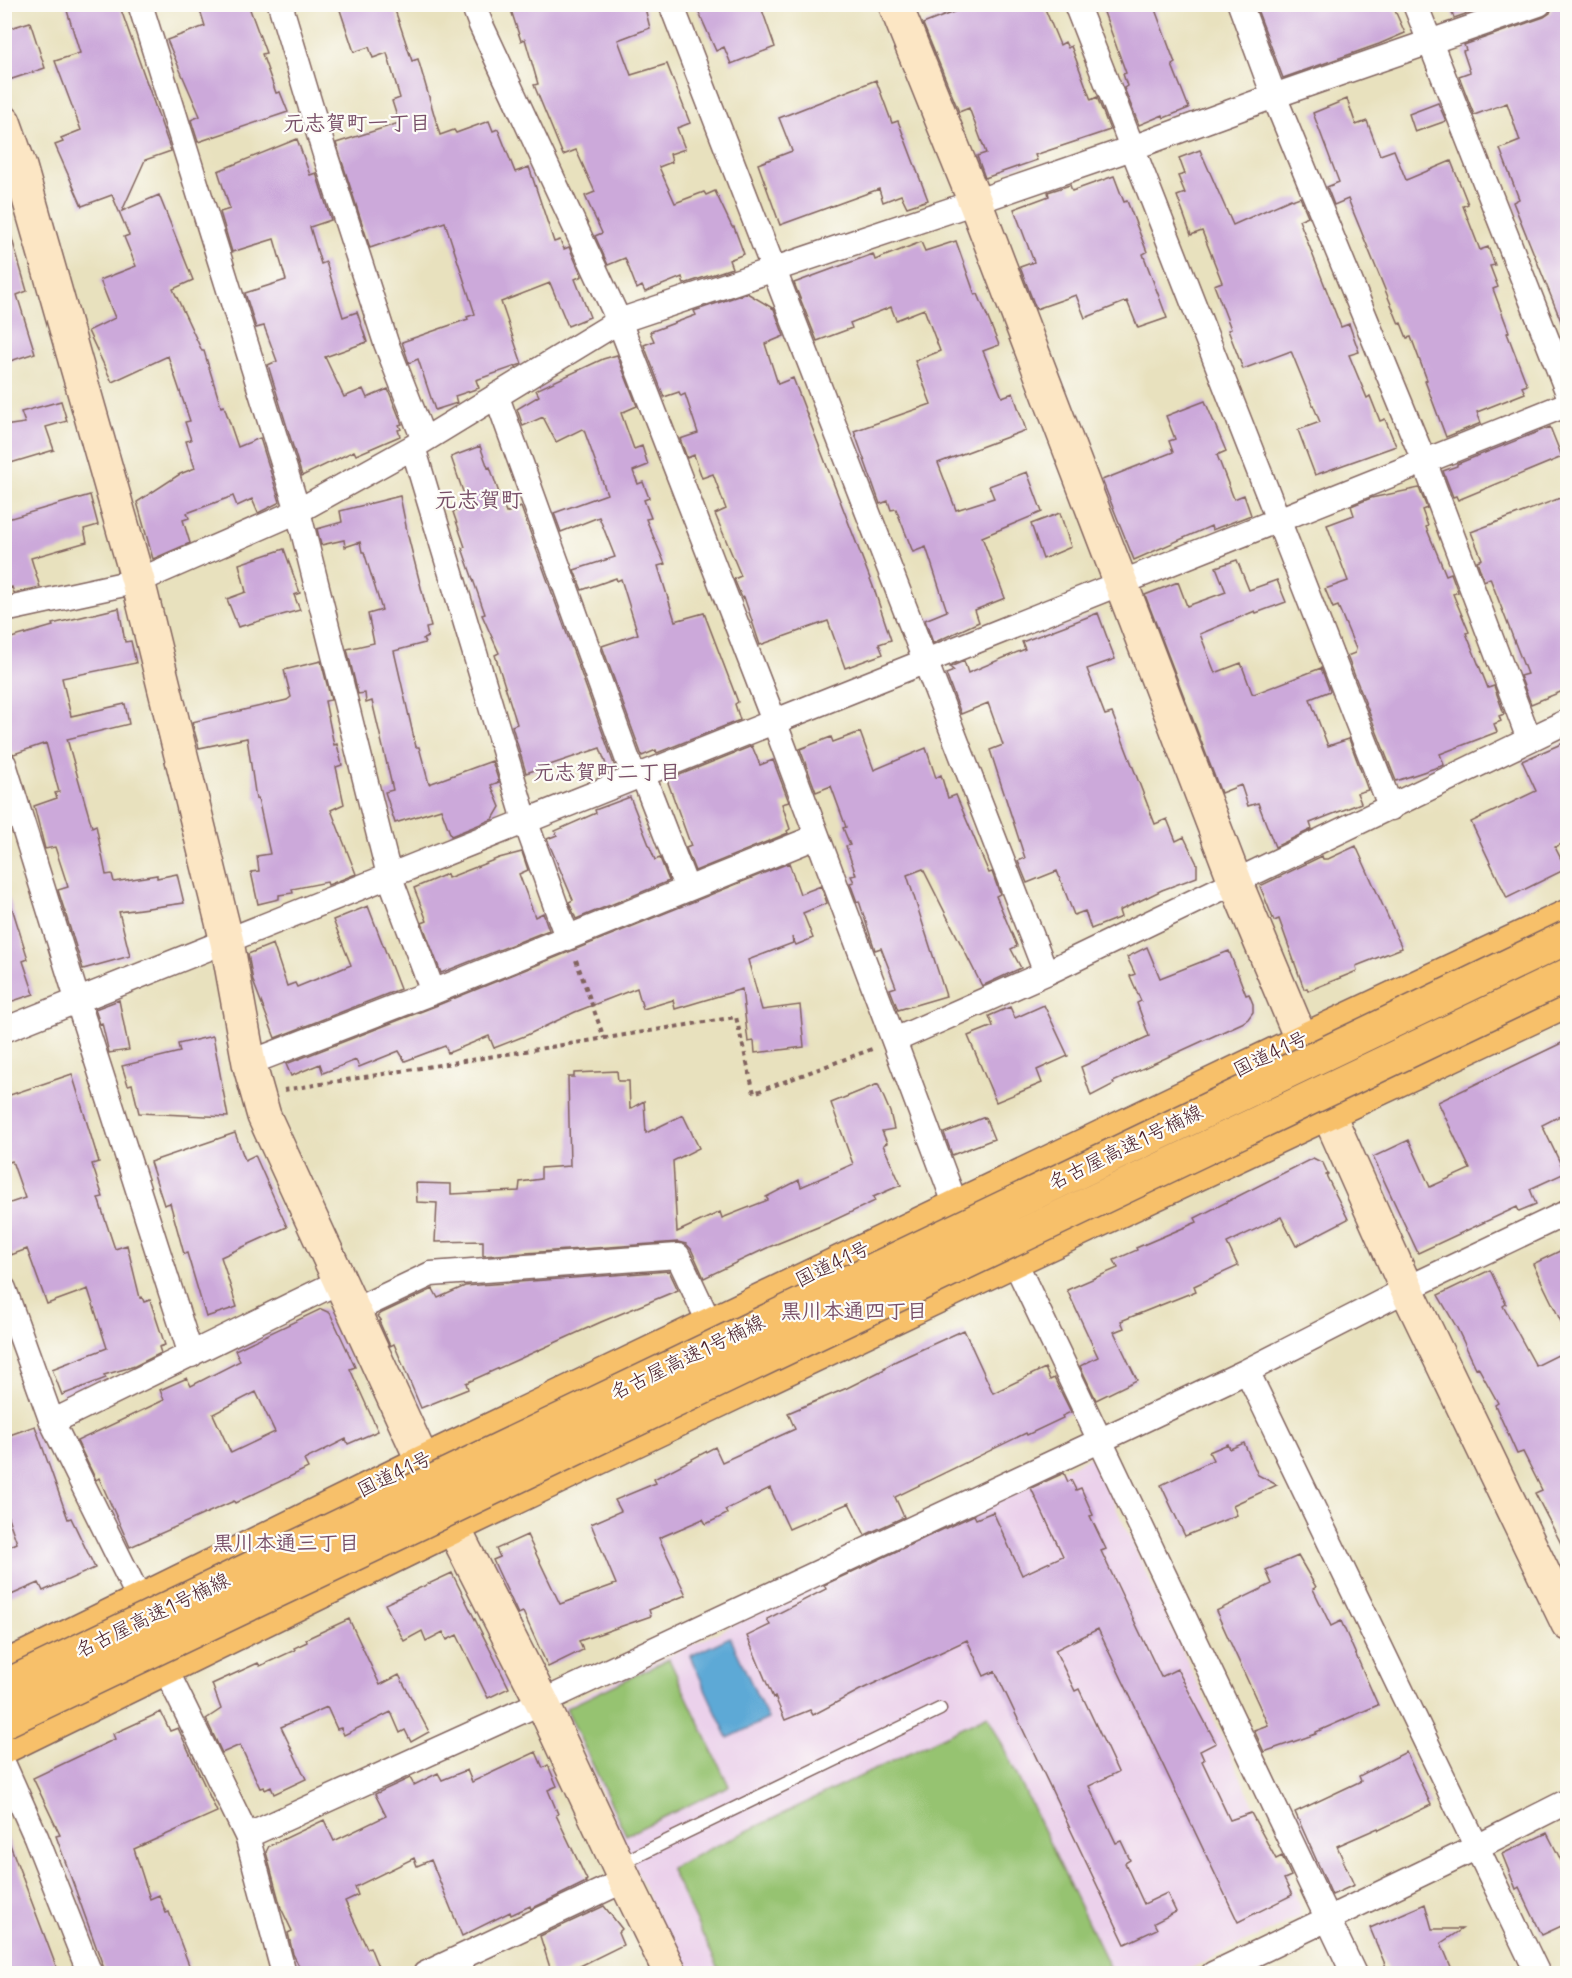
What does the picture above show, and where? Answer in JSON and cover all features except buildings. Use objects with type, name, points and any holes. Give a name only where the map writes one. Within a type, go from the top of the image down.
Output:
[{"type":"highway","name":"国道41号","points":[[4,1668],[710,1324],[1568,916]]},
{"type":"highway","name":"名古屋高速1号楠線","points":[[4,1687],[1568,937]]},
{"type":"highway","name":"名古屋高速1号楠線","points":[[4,1721],[1568,975]]},
{"type":"highway","points":[[4,1747],[453,1527],[1568,1000]]},
{"type":"street","points":[[140,4],[298,511],[389,875],[433,992]]},
{"type":"street","points":[[280,4],[324,151],[418,444],[525,820],[567,937]]},
{"type":"street","points":[[473,4],[619,321],[774,721],[956,1206]]},
{"type":"street","points":[[671,4],[1046,972]]},
{"type":"street","points":[[895,4],[975,202],[1235,881],[1302,1041],[1328,1113],[1407,1290],[1568,1624]]},
{"type":"street","points":[[1076,4],[1391,807]]},
{"type":"street","points":[[1240,4],[1274,96],[1425,461],[1529,739]]},
{"type":"street","points":[[1416,4],[1568,393]]},
{"type":"street","points":[[4,610],[138,581],[298,511],[418,444],[619,321],[1132,148],[1539,4]]},
{"type":"street","points":[[4,122],[12,169],[138,581],[227,942],[249,1063],[264,1116],[453,1527],[542,1702],[621,1873],[671,1974]]},
{"type":"street","points":[[497,397],[638,775],[687,889]]},
{"type":"street","points":[[4,1030],[1568,404]]},
{"type":"street","points":[[895,1040],[1046,972],[1568,721]]},
{"type":"street","points":[[4,764],[191,1355]]},
{"type":"street","points":[[249,1063],[433,992],[816,837]]},
{"type":"street","points":[[247,1836],[542,1702],[1099,1441],[1247,1371],[1421,1282],[1568,1212]]},
{"type":"street","points":[[353,1311],[431,1274],[678,1256],[710,1324]]},
{"type":"street","points":[[1014,1260],[1354,1974]]},
{"type":"street","points":[[52,1422],[340,1281]]},
{"type":"street","points":[[4,1289],[52,1422],[140,1600]]},
{"type":"street","points":[[1247,1371],[1538,1974]]},
{"type":"street","points":[[165,1668],[247,1836],[284,1974]]},
{"type":"street","points":[[4,1765],[36,1837],[90,1974]]},
{"type":"street","points":[[1213,1974],[1568,1801]]},
{"type":"street","points":[[425,1974],[466,1965],[621,1873]]},
{"type":"lane","points":[[621,1873],[940,1709]]},
{"type":"path","points":[[567,937],[604,1038]]},
{"type":"path","points":[[258,1094],[736,1017],[754,1093],[895,1040]]},
{"type":"shaded area","points":[[1092,1456],[1301,1907],[1300,1916],[1181,1973],[683,1973],[562,1706]]},
{"type":"green space","points":[[669,1659],[729,1786],[626,1835],[566,1708]]},
{"type":"green space","points":[[988,1715],[1112,1973],[721,1973],[670,1868]]},
{"type":"water","points":[[730,1637],[768,1719],[728,1738],[690,1656]]},
{"type":"district","name":"元志賀町一丁目","points":[[357,124]]},
{"type":"district","name":"元志賀町","points":[[479,501]]},
{"type":"district","name":"元志賀町二丁目","points":[[607,773]]},
{"type":"district","name":"黒川本通四丁目","points":[[854,1312]]},
{"type":"district","name":"黒川本通三丁目","points":[[286,1544]]}]
